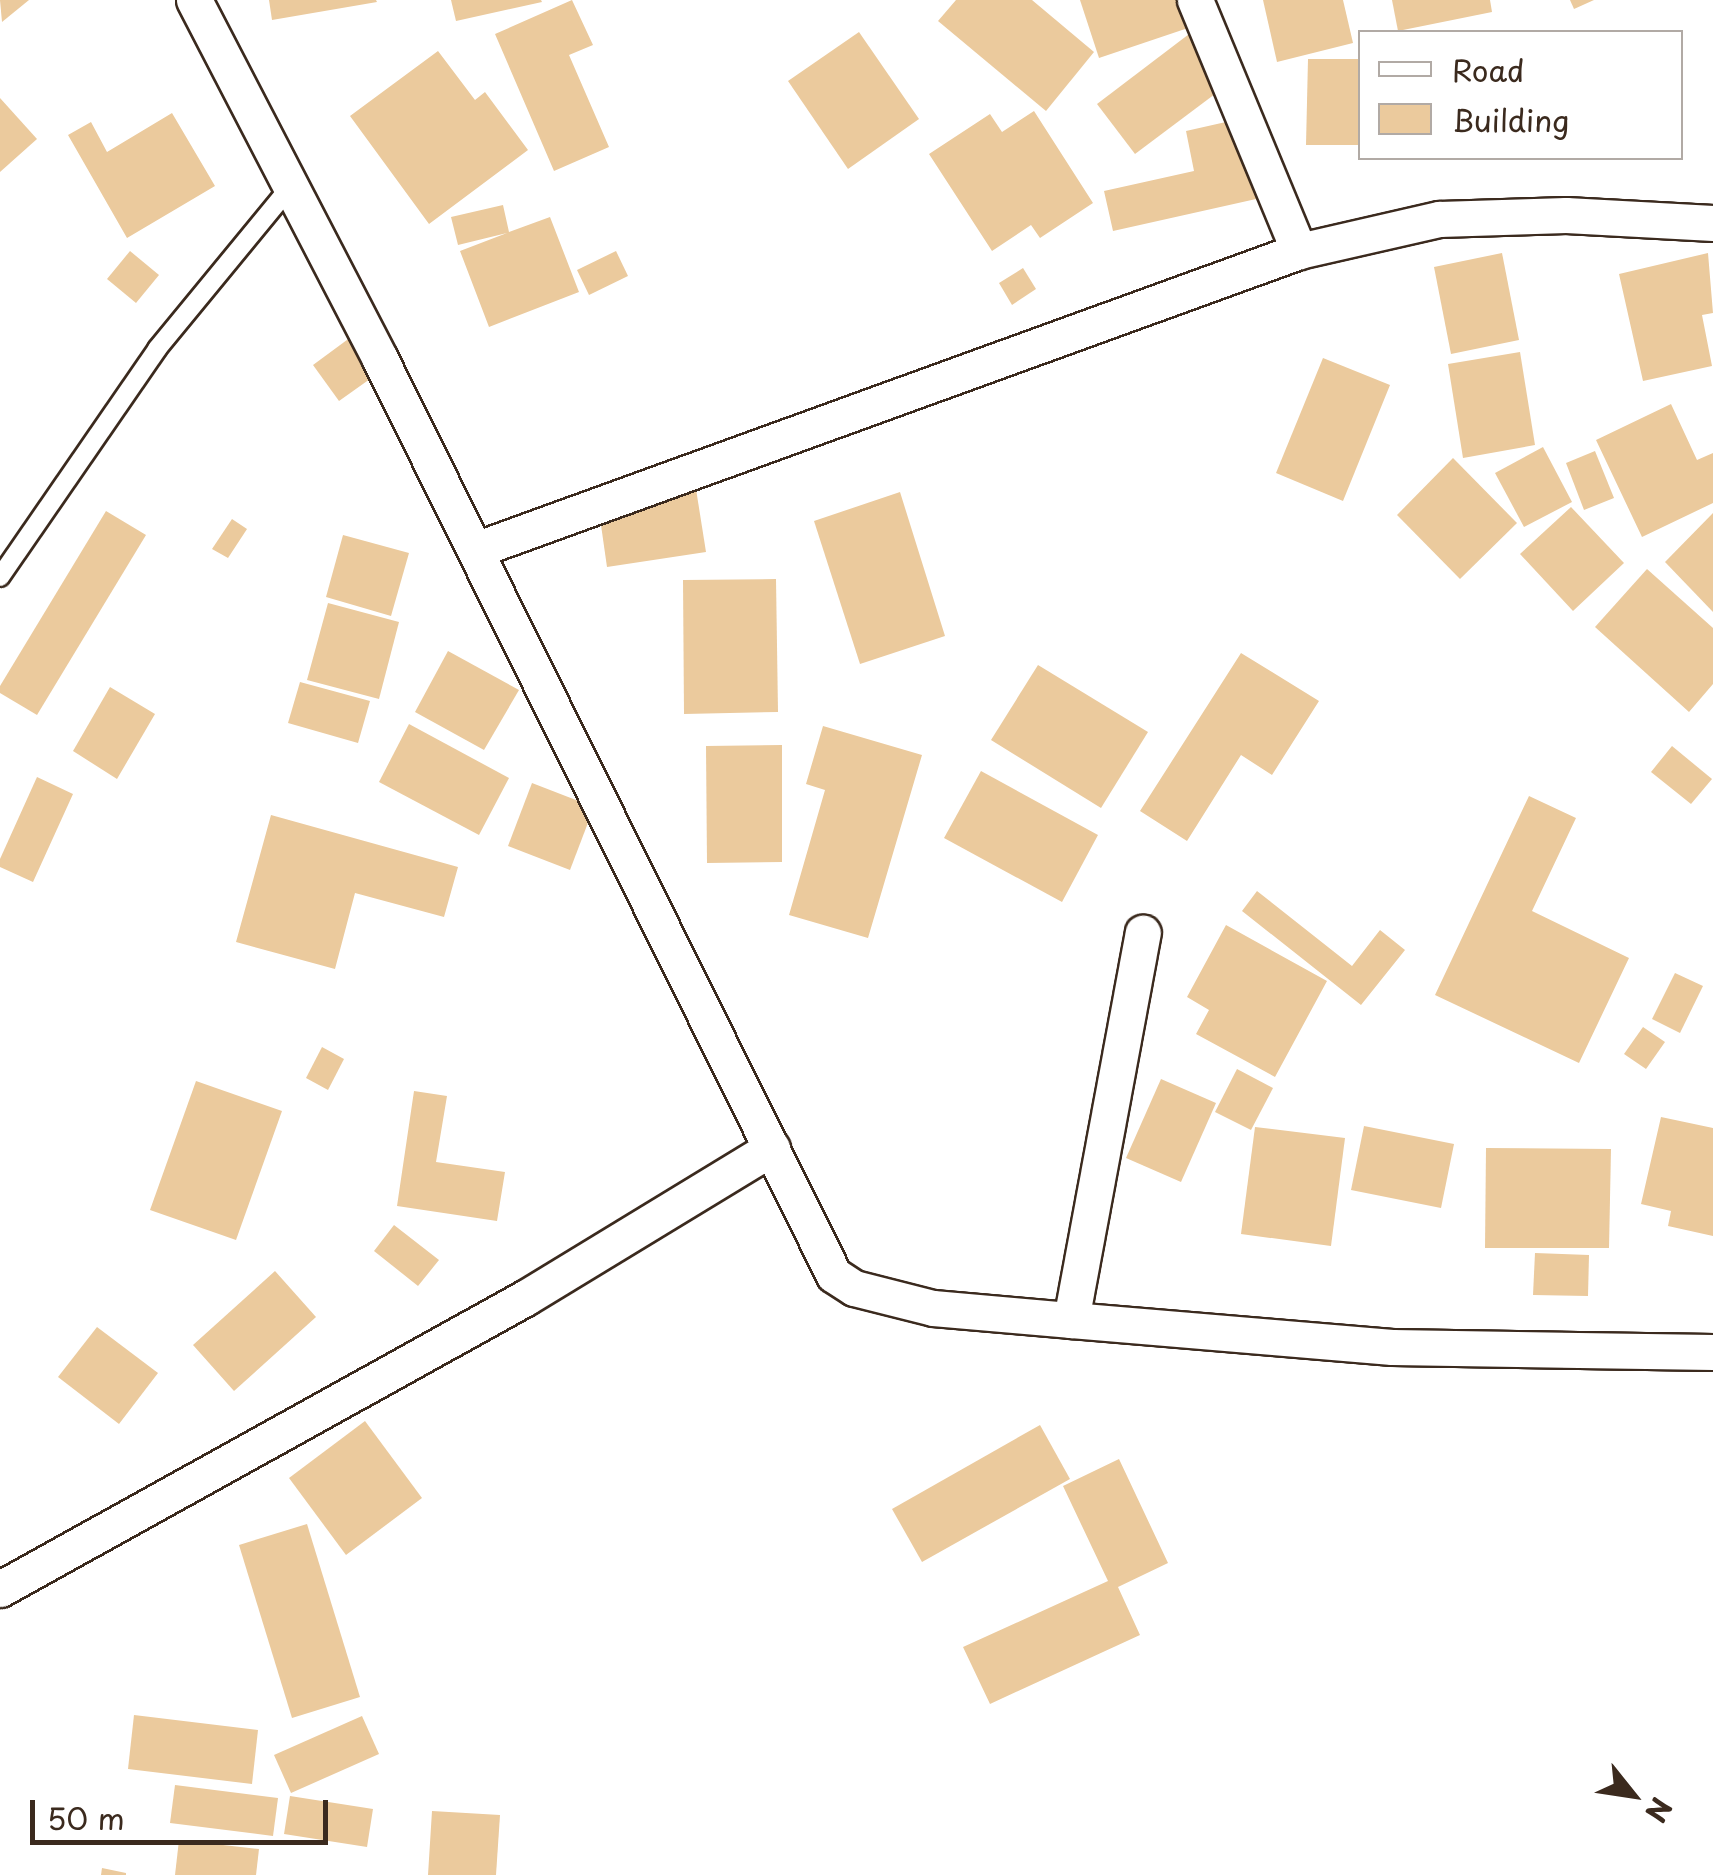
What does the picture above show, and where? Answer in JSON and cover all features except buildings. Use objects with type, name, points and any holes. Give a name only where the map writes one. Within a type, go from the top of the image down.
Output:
[{"type":"street","points":[[194,0],[475,550],[834,1275],[854,1288],[933,1308],[1392,1347],[1713,1352]]},
{"type":"street","points":[[1194,0],[1299,251]]},
{"type":"street","points":[[475,550],[1299,251],[1439,220],[1566,215],[1713,223]]},
{"type":"street","points":[[1071,1320],[1143,933]]},
{"type":"street","points":[[0,1590],[525,1298],[772,1148]]},
{"type":"lane","points":[[0,578],[157,348],[290,186]]}]
